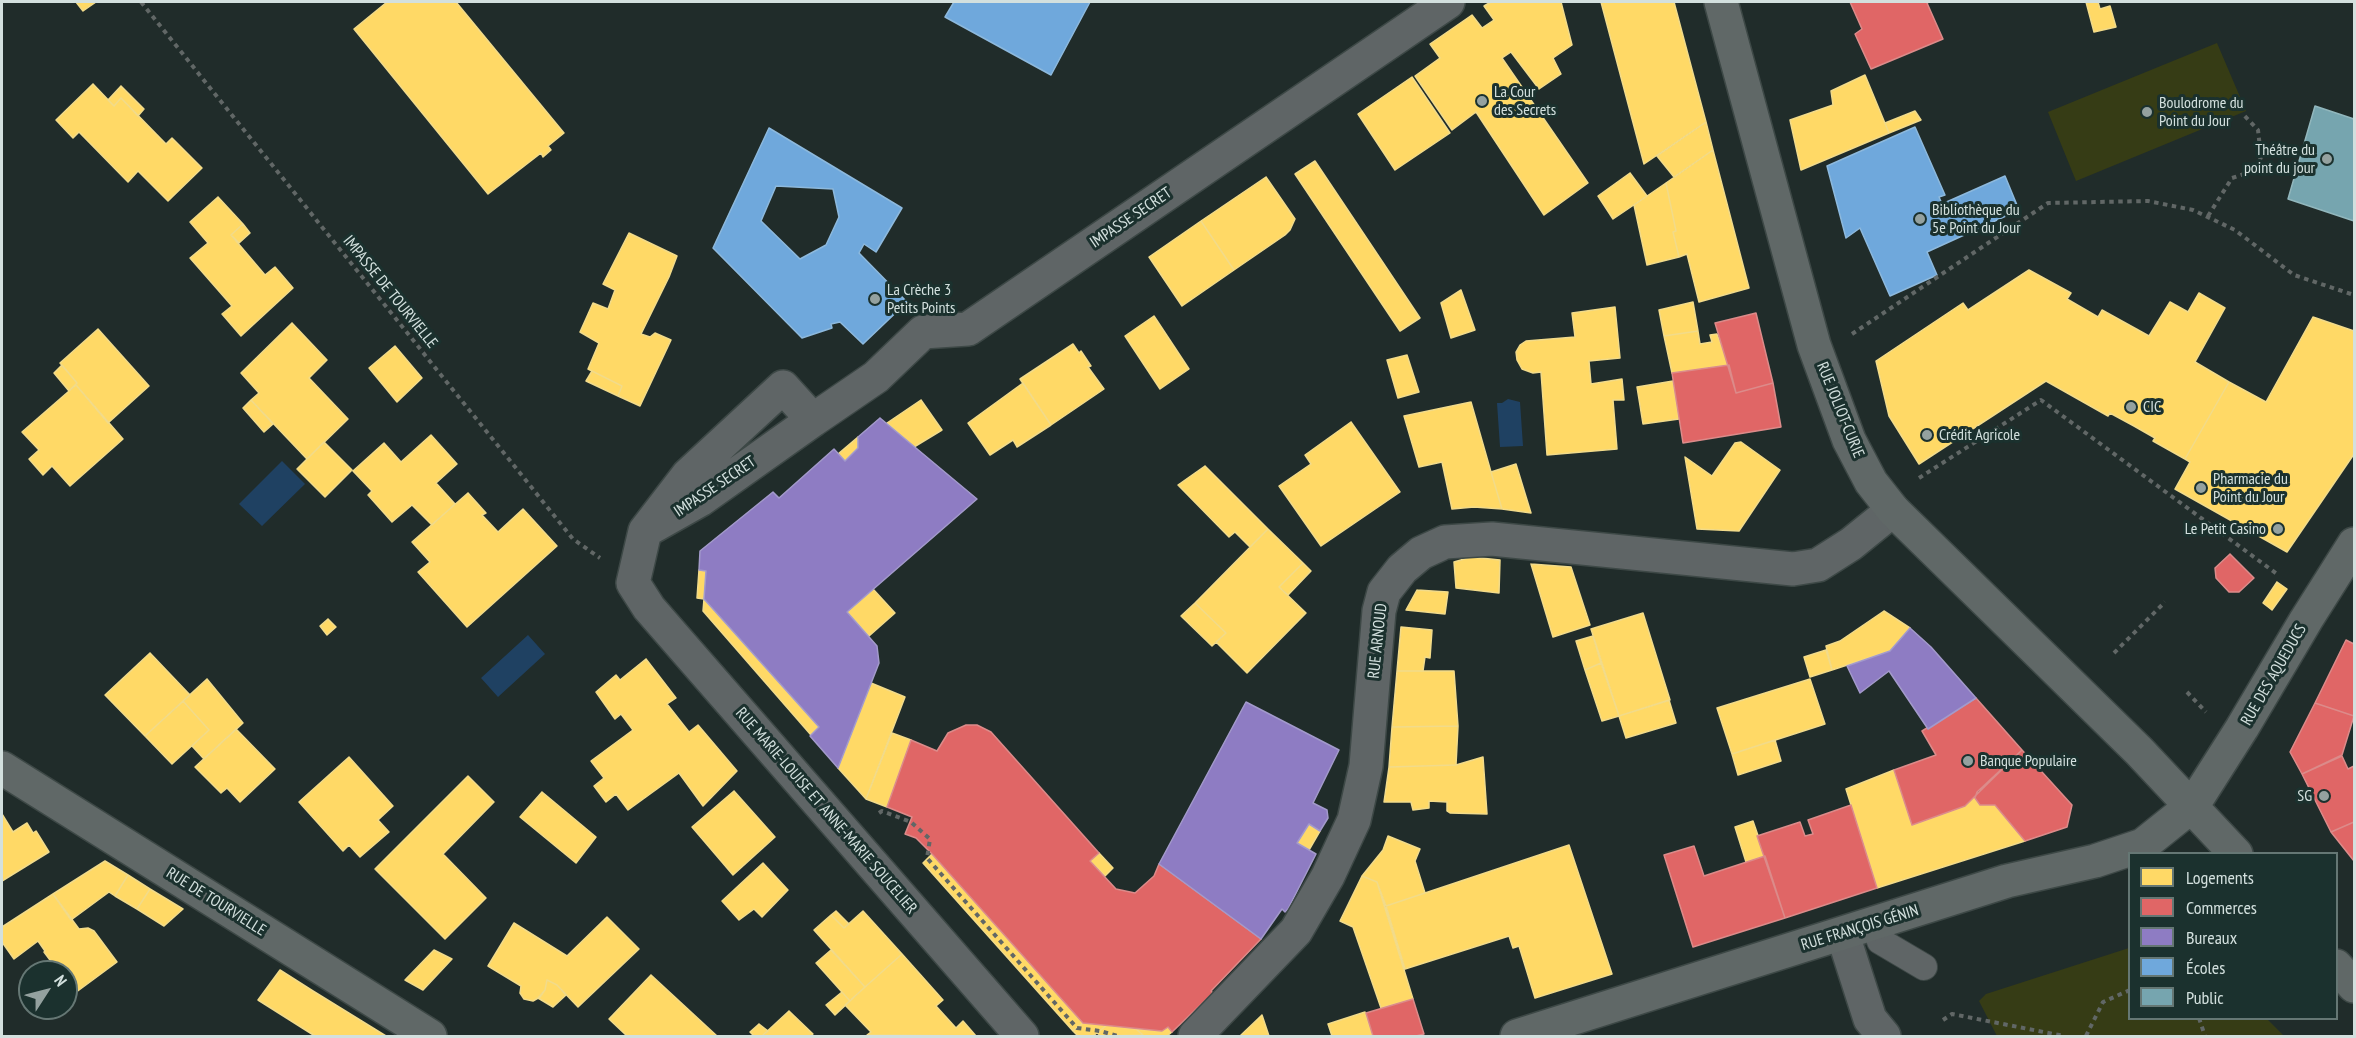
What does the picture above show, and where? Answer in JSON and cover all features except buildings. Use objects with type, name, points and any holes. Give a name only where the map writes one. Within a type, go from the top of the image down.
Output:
[{"type":"main road","name":"RUE JOLIOT-CURIE","points":[[1721,2],[1814,345],[1849,440],[1871,482],[1893,510],[2193,805],[2234,852]]},
{"type":"main road","name":"RUE DES AQUEDUCS","points":[[2193,805],[2355,544]]},
{"type":"main road","name":"RUE DE TOURVIELLE","points":[[2,768],[429,1036]]},
{"type":"main road","name":"RUE FRANÇOIS GÉNIN","points":[[1517,1036],[1781,952],[1875,925],[2007,881],[2095,861],[2144,845],[2193,805]]},
{"type":"main road","points":[[2338,967],[2355,986]]},
{"type":"street","name":"IMPASSE SECRET","points":[[645,531],[700,500],[876,377],[923,332],[968,329],[1448,2]]},
{"type":"street","name":"IMPASSE SECRET","points":[[633,583],[645,531],[688,475],[783,387],[813,420]]},
{"type":"street","name":"RUE ARNOUD","points":[[1195,1036],[1296,932],[1328,876],[1350,829],[1366,766],[1378,612],[1384,592],[1402,569],[1421,553],[1445,542],[1492,539],[1793,569],[1818,565],[1851,544],[1893,510]]},
{"type":"street","name":"RUE MARIE-LOUISE ET ANNE-MARIE SOUCELIER","points":[[633,583],[649,608],[1022,1036]]},
{"type":"street","points":[[1843,934],[1870,1019],[1884,1036]]},
{"type":"lane","points":[[1875,925],[1880,941],[1924,967]]},
{"type":"path","name":"IMPASSE DE TOURVIELLE","points":[[141,2],[573,539],[633,583]]},
{"type":"path","points":[[2208,216],[2232,178],[2256,170],[2261,157],[2258,130],[2242,113]]},
{"type":"path","points":[[1844,336],[1855,334],[2048,203],[2148,201],[2193,210],[2235,230],[2294,275],[2355,295]]},
{"type":"path","points":[[1918,478],[2041,400],[2277,574]]},
{"type":"path","points":[[2114,653],[2165,602]]},
{"type":"path","points":[[2187,692],[2211,717]]},
{"type":"path","points":[[874,817],[882,811],[910,822],[930,839],[927,858],[1077,1028],[1118,1036]]},
{"type":"path","points":[[2086,1036],[2103,1002],[2128,991]]},
{"type":"path","points":[[1943,1020],[1952,1014],[2064,1036]]},
{"type":"path","points":[[2200,1020],[2205,1036]]},
{"type":"green space","name":"Boulodrome du Point du Jour","points":[[2217,43],[2246,111],[2076,181],[2048,112]]},
{"type":"green space","points":[[2128,948],[2128,1020],[2268,1020],[2284,1036],[1997,1036],[1979,1001],[1986,994]]},
{"type":"water","points":[[1508,399],[1520,402],[1523,446],[1500,447],[1497,403]]},
{"type":"water","points":[[282,461],[305,484],[262,526],[239,504]]},
{"type":"water","points":[[528,635],[545,654],[498,697],[481,678]]},
{"type":"place","name":"La Cour des Secrets","points":[[1482,101]]},
{"type":"place","name":"Boulodrome du Point du Jour","points":[[2147,112]]},
{"type":"place","name":"Théâtre du point du jour","points":[[2327,159]]},
{"type":"place","name":"Bibliothèque du 5e Point du Jour","points":[[1920,219]]},
{"type":"place","name":"La Crèche 3 Petits Points","points":[[875,299]]},
{"type":"place","name":"CIC","points":[[2131,407]]},
{"type":"place","name":"Crédit Agricole","points":[[1927,435]]},
{"type":"place","name":"Pharmacie du Point du Jour","points":[[2201,488]]},
{"type":"place","name":"Le Petit Casino","points":[[2278,529]]},
{"type":"place","name":"Banque Populaire","points":[[1968,761]]},
{"type":"place","name":"SG","points":[[2324,796]]}]
